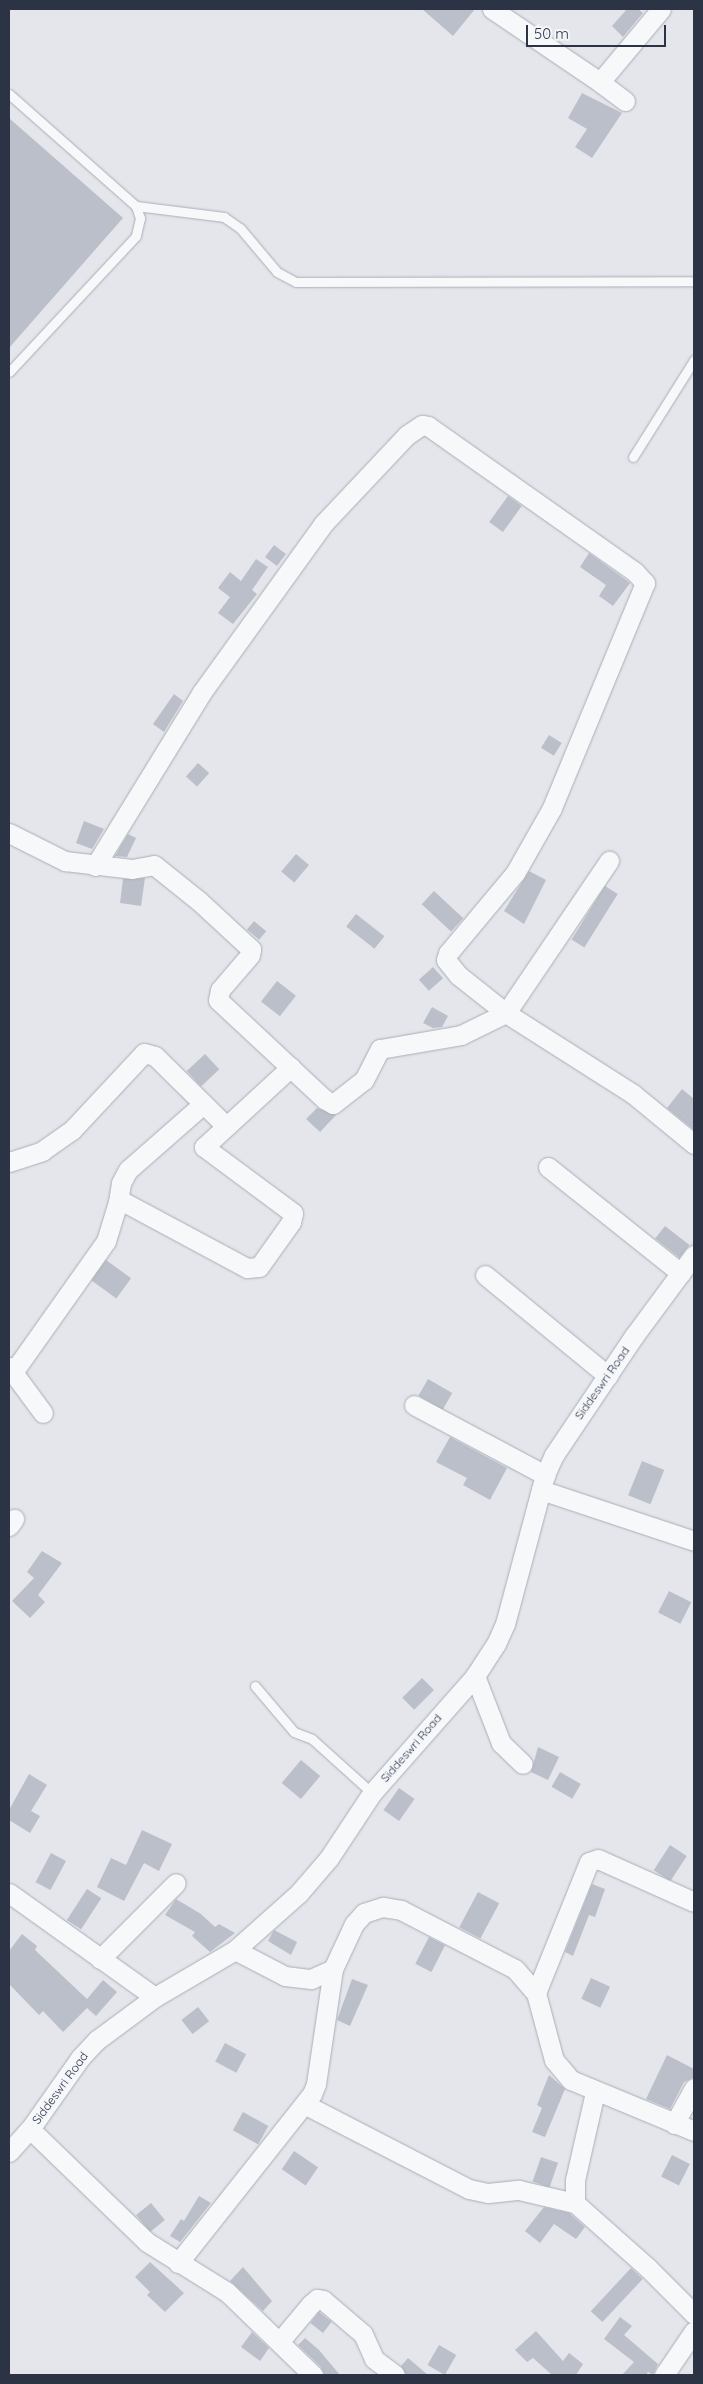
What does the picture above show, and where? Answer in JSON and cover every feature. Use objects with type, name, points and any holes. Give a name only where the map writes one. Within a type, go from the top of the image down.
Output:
[{"type":"street","points":[[492,9],[625,101]]},
{"type":"street","points":[[600,82],[661,9]]},
{"type":"street","points":[[95,866],[202,692],[323,524],[407,434],[422,425],[428,426],[635,572],[645,583],[552,808],[515,873],[448,953],[449,966],[506,1013],[633,1094],[694,1144]]},
{"type":"street","points":[[9,833],[56,858],[95,866],[132,869],[154,865],[248,945],[250,955],[217,998],[324,1099],[333,1104],[364,1080],[380,1049],[461,1036],[506,1013],[609,861]]},
{"type":"street","points":[[9,1162],[42,1151],[72,1130],[144,1053],[155,1056],[226,1126]]},
{"type":"street","points":[[118,1202],[122,1202],[247,1268],[259,1267],[292,1222],[294,1213],[205,1150],[205,1144],[291,1067]]},
{"type":"street","points":[[43,1413],[11,1369],[106,1241],[118,1202],[121,1183],[128,1170],[203,1104]]},
{"type":"street","points":[[548,1168],[680,1273]]},
{"type":"street","name":"Siddeswri Road","points":[[9,2152],[30,2130],[80,2058],[98,2040],[155,1997],[235,1950],[310,1882],[372,1793],[475,1676],[496,1644],[505,1624],[543,1483],[565,1437],[694,1255]]},
{"type":"street","points":[[485,1276],[608,1376]]},
{"type":"street","points":[[414,1405],[543,1483],[694,1540]]},
{"type":"street","points":[[475,1676],[501,1744],[523,1764]]},
{"type":"street","points":[[536,1993],[589,1862],[598,1859],[694,1902]]},
{"type":"street","points":[[100,1959],[176,1884]]},
{"type":"street","points":[[9,1893],[155,1997]]},
{"type":"street","points":[[178,2263],[306,2105],[316,2084],[333,1969],[354,1924],[364,1914],[383,1906],[401,1910],[502,1960],[515,1969],[536,1993],[554,2060],[571,2080],[594,2092],[694,2131]]},
{"type":"street","points":[[235,1950],[298,1980],[311,1979],[333,1969]]},
{"type":"street","points":[[674,2124],[694,2088]]},
{"type":"street","points":[[575,2203],[575,2180],[594,2092]]},
{"type":"street","points":[[306,2105],[469,2190],[488,2193],[518,2190],[575,2203],[648,2268],[694,2314]]},
{"type":"street","points":[[30,2130],[146,2242],[227,2292],[280,2341],[313,2375]]},
{"type":"street","points":[[280,2341],[317,2299],[323,2300],[363,2334],[374,2359],[395,2375]]},
{"type":"street","points":[[664,2375],[694,2331]]},
{"type":"lane","points":[[9,94],[136,206],[140,218],[136,236],[9,372]]},
{"type":"lane","points":[[136,206],[224,217],[240,228],[277,272],[296,282],[694,280]]},
{"type":"lane","points":[[633,457],[694,360]]},
{"type":"lane","points":[[255,1686],[294,1732],[312,1739],[372,1793]]},
{"type":"building","points":[[422,9],[475,9],[453,36]]},
{"type":"building","points":[[627,9],[638,9],[643,13],[623,37],[612,26]]},
{"type":"building","points":[[582,93],[622,113],[592,158],[575,147],[587,129],[568,118]]},
{"type":"building","points":[[9,118],[123,218],[9,348]]},
{"type":"building","points":[[508,496],[522,506],[503,532],[489,522]]},
{"type":"building","points":[[274,545],[286,554],[277,566],[265,557]]},
{"type":"building","points":[[589,553],[630,583],[613,606],[599,596],[606,585],[580,567]]},
{"type":"building","points":[[256,559],[268,567],[252,590],[257,594],[233,624],[218,613],[230,597],[218,588],[230,572],[241,581]]},
{"type":"building","points":[[174,694],[183,701],[164,732],[153,724]]},
{"type":"building","points":[[549,735],[562,743],[554,756],[541,748]]},
{"type":"building","points":[[198,763],[209,773],[197,786],[186,776]]},
{"type":"building","points":[[84,821],[104,829],[92,849],[76,843]]},
{"type":"building","points":[[128,834],[136,838],[127,857],[115,856]]},
{"type":"building","points":[[296,854],[309,865],[294,883],[281,872]]},
{"type":"building","points":[[529,871],[546,880],[524,924],[504,911]]},
{"type":"building","points":[[145,878],[141,906],[120,903],[123,879]]},
{"type":"building","points":[[605,886],[618,894],[584,947],[572,939]]},
{"type":"building","points":[[434,891],[463,918],[451,931],[422,904]]},
{"type":"building","points":[[356,914],[384,936],[375,949],[346,927]]},
{"type":"building","points":[[254,921],[266,931],[259,940],[247,929]]},
{"type":"building","points":[[433,967],[443,978],[429,991],[419,980]]},
{"type":"building","points":[[277,981],[296,996],[280,1016],[261,1001]]},
{"type":"building","points":[[432,1007],[448,1016],[442,1027],[433,1028],[423,1023]]},
{"type":"building","points":[[205,1054],[219,1069],[201,1086],[187,1071]]},
{"type":"building","points":[[682,1089],[694,1099],[694,1130],[667,1108]]},
{"type":"building","points":[[317,1108],[336,1115],[320,1132],[306,1119]]},
{"type":"building","points":[[665,1226],[689,1245],[680,1258],[655,1239]]},
{"type":"building","points":[[106,1260],[131,1278],[116,1298],[91,1280]]},
{"type":"building","points":[[428,1379],[452,1393],[443,1409],[419,1395]]},
{"type":"building","points":[[450,1437],[507,1468],[490,1500],[463,1485],[467,1478],[436,1462]]},
{"type":"building","points":[[642,1461],[664,1470],[650,1504],[628,1495]]},
{"type":"building","points":[[42,1551],[62,1563],[38,1595],[45,1602],[30,1618],[12,1601],[34,1578],[27,1572]]},
{"type":"building","points":[[669,1591],[691,1602],[680,1624],[658,1612]]},
{"type":"building","points":[[422,1678],[434,1690],[414,1710],[402,1698]]},
{"type":"building","points":[[538,1747],[559,1757],[548,1780],[531,1772]]},
{"type":"building","points":[[301,1760],[320,1776],[301,1799],[282,1783]]},
{"type":"building","points":[[560,1772],[581,1784],[572,1799],[552,1787]]},
{"type":"building","points":[[29,1774],[47,1785],[31,1811],[40,1816],[30,1833],[9,1820],[9,1810]]},
{"type":"building","points":[[399,1788],[415,1799],[399,1821],[384,1810]]},
{"type":"building","points":[[142,1830],[172,1844],[159,1871],[144,1863],[124,1901],[97,1887],[111,1858],[126,1865]]},
{"type":"building","points":[[670,1845],[687,1856],[670,1881],[654,1870]]},
{"type":"building","points":[[51,1853],[66,1861],[51,1890],[36,1882]]},
{"type":"building","points":[[592,1884],[605,1889],[595,1917],[589,1915],[573,1956],[565,1952]]},
{"type":"building","points":[[87,1889],[101,1898],[81,1929],[67,1920]]},
{"type":"building","points":[[478,1892],[499,1903],[480,1939],[459,1927]]},
{"type":"building","points":[[176,1899],[201,1914],[215,1927],[219,1924],[235,1933],[210,1952],[192,1936],[195,1932],[165,1915]]},
{"type":"building","points":[[274,1930],[297,1942],[291,1955],[268,1941]]},
{"type":"building","points":[[22,1934],[37,1946],[35,1950],[87,1999],[103,1980],[117,1992],[96,2016],[87,2008],[63,2032],[43,2011],[39,2015],[9,1984],[9,1951]]},
{"type":"building","points":[[429,1937],[445,1945],[431,1972],[415,1964]]},
{"type":"building","points":[[591,1978],[610,1987],[600,2008],[581,1999]]},
{"type":"building","points":[[352,1979],[368,1985],[350,2026],[337,2020]]},
{"type":"building","points":[[198,2007],[209,2021],[193,2034],[181,2020]]},
{"type":"building","points":[[225,2043],[246,2054],[236,2073],[215,2062]]},
{"type":"building","points":[[667,2055],[694,2069],[694,2077],[684,2082],[670,2109],[646,2099]]},
{"type":"building","points":[[549,2075],[565,2089],[545,2137],[532,2132],[542,2108],[537,2105]]},
{"type":"building","points":[[243,2112],[268,2126],[258,2144],[233,2130]]},
{"type":"building","points":[[294,2151],[318,2167],[306,2185],[282,2169]]},
{"type":"building","points":[[672,2155],[690,2164],[679,2185],[661,2176]]},
{"type":"building","points":[[541,2157],[558,2163],[550,2187],[533,2182]]},
{"type":"building","points":[[199,2196],[211,2203],[180,2242],[170,2236],[181,2219],[184,2221]]},
{"type":"building","points":[[151,2203],[165,2220],[150,2232],[136,2215]]},
{"type":"building","points":[[544,2207],[569,2213],[585,2227],[576,2239],[554,2224],[540,2243],[525,2231]]},
{"type":"building","points":[[150,2262],[184,2293],[165,2312],[147,2295],[150,2292],[135,2277]]},
{"type":"building","points":[[243,2267],[272,2301],[263,2311],[230,2281]]},
{"type":"building","points":[[631,2268],[643,2279],[602,2322],[591,2311]]},
{"type":"building","points":[[319,2312],[332,2322],[323,2333],[310,2323]]},
{"type":"building","points":[[620,2317],[632,2326],[624,2335],[658,2364],[653,2375],[648,2372],[646,2375],[622,2375],[634,2362],[604,2339]]},
{"type":"building","points":[[536,2331],[563,2361],[569,2353],[583,2364],[576,2375],[552,2375],[533,2358],[527,2362],[515,2350]]},
{"type":"building","points":[[252,2332],[269,2348],[260,2361],[241,2347]]},
{"type":"building","points":[[305,2338],[319,2350],[340,2375],[324,2375],[321,2367],[298,2345]]},
{"type":"building","points":[[439,2345],[456,2355],[445,2375],[428,2365]]},
{"type":"building","points":[[408,2358],[428,2375],[406,2375],[401,2366]]}]
